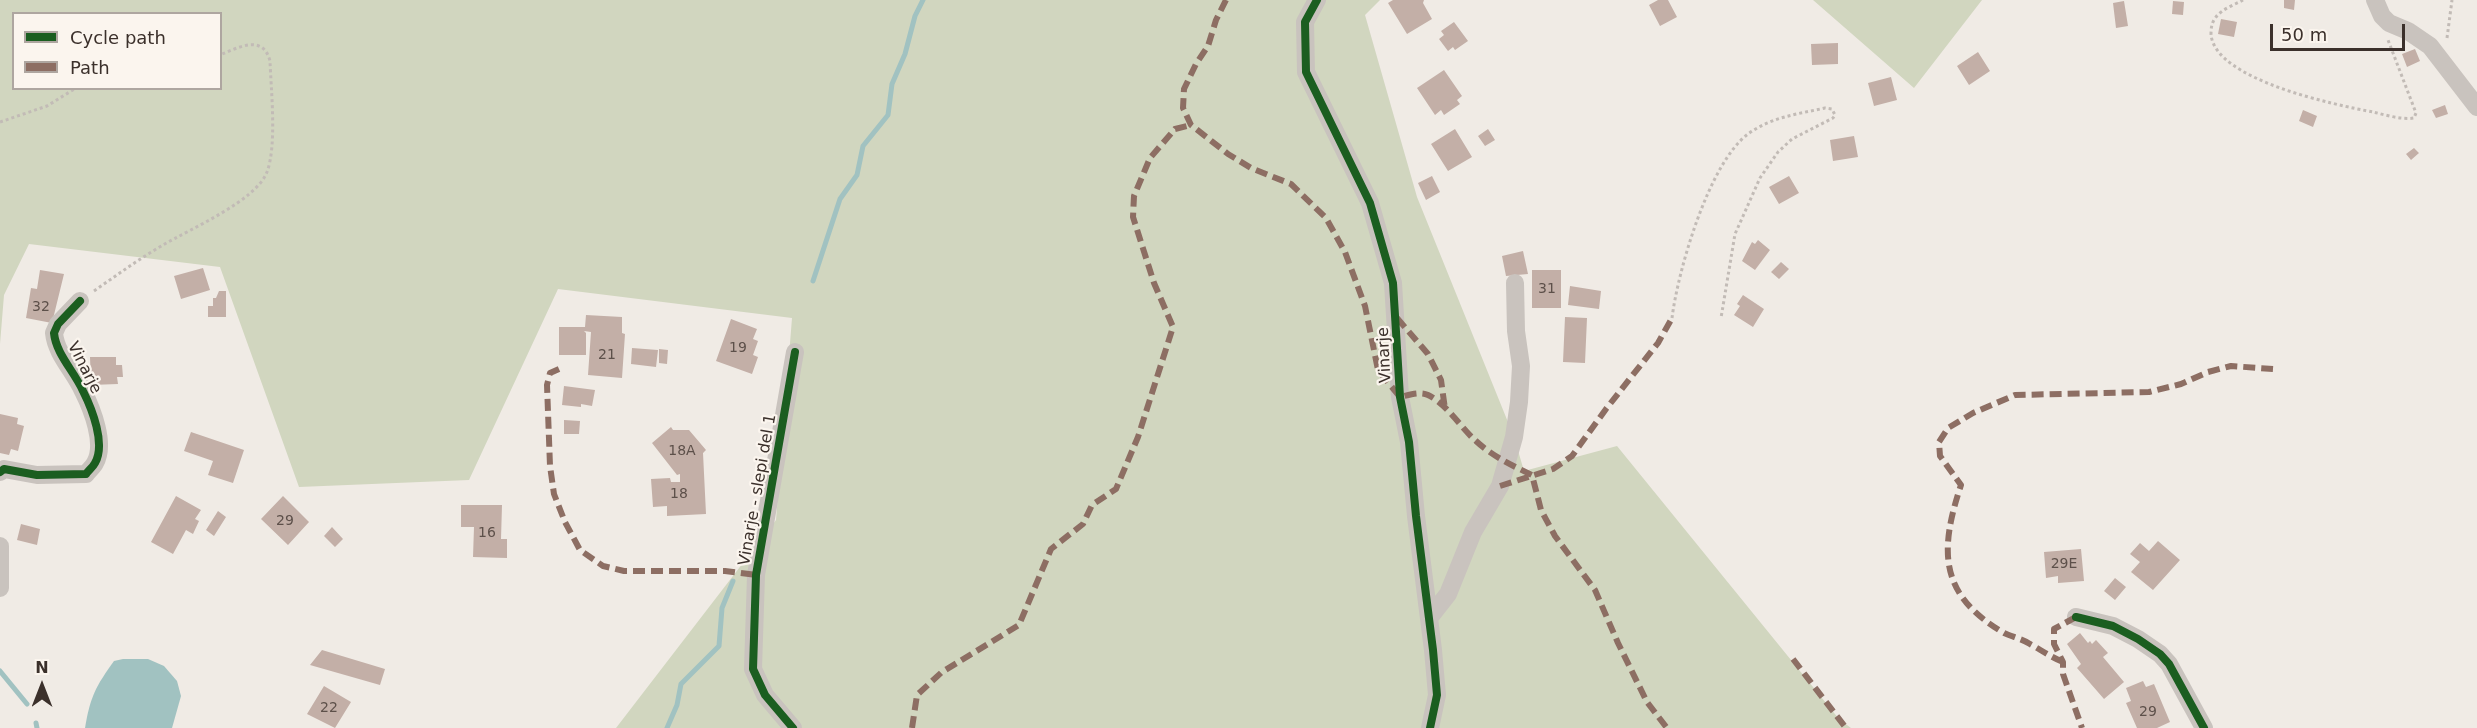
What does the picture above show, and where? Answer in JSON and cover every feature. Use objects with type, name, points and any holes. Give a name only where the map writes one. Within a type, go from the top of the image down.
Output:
[{"type":"street","name":"Vinarje","points":[[1317,0],[1305,22],[1306,72],[1370,203],[1393,283],[1400,397],[1409,442],[1437,695],[1430,728]]},
{"type":"street","points":[[2375,0],[2382,16],[2389,23],[2430,46],[2477,107]]},
{"type":"street","points":[[1430,616],[1448,594],[1473,532],[1500,486],[1514,437],[1520,402],[1521,366],[1516,331],[1515,283]]},
{"type":"street","name":"Vinarje","points":[[0,472],[4,469],[37,475],[86,474],[96,461],[99,442],[91,413],[83,391],[55,340],[54,333],[58,324],[80,301]]},
{"type":"street","name":"Vinarje - slepi del 1","points":[[793,728],[765,695],[753,669],[756,574],[795,352]]},
{"type":"street","points":[[0,546],[0,588]]},
{"type":"street","points":[[2076,617],[2113,626],[2160,654],[2169,664],[2204,728]]},
{"type":"path","points":[[2243,0],[2220,12],[2214,18],[2211,28],[2212,40],[2221,56],[2269,83],[2327,104],[2410,119],[2414,118],[2416,113],[2387,38],[2392,30],[2408,32]]},
{"type":"path","points":[[2445,67],[2452,0]]},
{"type":"path","points":[[80,301],[162,245],[239,201],[255,189],[267,173],[271,129],[270,61],[267,51],[261,46],[251,44],[222,54]]},
{"type":"path","points":[[0,122],[47,106],[73,90]]},
{"type":"path","points":[[1672,318],[1675,292],[1697,217],[1720,171],[1740,140],[1775,119],[1825,108],[1832,109],[1835,116],[1833,118],[1792,139],[1768,165],[1760,178],[1735,234],[1721,318]]},
{"type":"green space","points":[[0,0],[1380,0],[1365,15],[1417,197],[1514,437],[1524,471],[1617,446],[1839,719],[1851,728],[616,728],[776,520],[792,318],[558,289],[469,480],[299,487],[220,267],[29,244],[4,295],[0,344]]},
{"type":"green space","points":[[1813,0],[1982,0],[1914,88]]},
{"type":"water","points":[[148,659],[164,666],[177,681],[181,696],[172,728],[85,728],[89,708],[98,685],[114,661]]},
{"type":"building","points":[[1393,0],[1424,0],[1423,3],[1432,19],[1407,34],[1388,3]]},
{"type":"building","points":[[1658,0],[1668,0],[1677,17],[1660,26],[1649,5]]},
{"type":"building","points":[[2284,0],[2295,0],[2294,10],[2284,8]]},
{"type":"building","points":[[2124,1],[2128,26],[2116,28],[2113,3]]},
{"type":"building","points":[[2173,1],[2184,2],[2183,15],[2172,14]]},
{"type":"building","points":[[2221,19],[2237,22],[2234,37],[2218,34]]},
{"type":"building","points":[[1454,22],[1468,41],[1455,50],[1453,47],[1448,51],[1439,39],[1444,35],[1441,31]]},
{"type":"building","points":[[1838,43],[1838,64],[1812,65],[1811,44]]},
{"type":"building","points":[[2415,49],[2420,61],[2407,67],[2402,54]]},
{"type":"building","points":[[1978,52],[1990,71],[1969,85],[1957,66]]},
{"type":"building","points":[[1444,70],[1462,96],[1457,100],[1460,104],[1444,115],[1441,110],[1435,115],[1417,88]]},
{"type":"building","points":[[1891,77],[1897,100],[1874,106],[1868,83]]},
{"type":"building","points":[[2445,105],[2448,114],[2436,118],[2432,110]]},
{"type":"building","points":[[2303,110],[2317,116],[2313,127],[2299,121]]},
{"type":"building","points":[[1455,129],[1472,157],[1448,171],[1431,144]]},
{"type":"building","points":[[1488,129],[1495,140],[1485,146],[1478,136]]},
{"type":"building","points":[[1854,136],[1858,157],[1833,161],[1830,140]]},
{"type":"building","points":[[2414,148],[2419,153],[2411,160],[2406,154]]},
{"type":"building","points":[[1432,176],[1440,192],[1426,200],[1418,183]]},
{"type":"building","points":[[1789,176],[1799,193],[1779,204],[1769,187]]},
{"type":"building","points":[[1758,240],[1770,250],[1755,270],[1742,261],[1752,242],[1755,244]]},
{"type":"building","points":[[1523,251],[1528,274],[1506,276],[1502,256]]},
{"type":"building","points":[[1781,262],[1789,269],[1779,279],[1771,272]]},
{"type":"building","points":[[203,268],[210,290],[181,299],[174,276]]},
{"type":"building","points":[[40,270],[64,274],[52,323],[26,318],[31,288],[37,289]]},
{"type":"building","points":[[1532,270],[1561,270],[1561,308],[1532,308]]},
{"type":"building","points":[[1570,286],[1601,291],[1599,309],[1568,305]]},
{"type":"building","points":[[219,291],[226,291],[226,317],[208,317],[208,306],[213,306],[213,298],[216,298]]},
{"type":"building","points":[[1743,295],[1764,309],[1753,327],[1734,315]]},
{"type":"building","points":[[586,315],[622,317],[622,333],[625,334],[622,378],[588,375],[591,332],[584,331],[586,333],[586,355],[559,355],[559,327],[585,327]]},
{"type":"building","points":[[1565,317],[1587,318],[1585,363],[1563,362]]},
{"type":"building","points":[[731,319],[757,329],[753,339],[758,341],[753,355],[758,357],[752,374],[716,361]]},
{"type":"building","points":[[632,348],[658,350],[656,367],[631,364]]},
{"type":"building","points":[[659,349],[668,350],[667,364],[659,363]]},
{"type":"building","points":[[90,357],[116,357],[116,365],[122,365],[123,377],[117,377],[118,384],[91,385]]},
{"type":"building","points":[[564,386],[595,390],[592,406],[562,405]]},
{"type":"building","points":[[0,414],[18,418],[17,424],[24,426],[18,451],[11,449],[9,455],[0,453]]},
{"type":"building","points":[[564,420],[580,421],[579,434],[564,434]]},
{"type":"building","points":[[671,427],[673,430],[689,430],[706,450],[703,453],[706,514],[667,516],[667,506],[653,507],[651,479],[670,478],[671,482],[680,482],[680,474],[677,475],[652,443]]},
{"type":"building","points":[[191,432],[244,450],[233,483],[208,475],[213,461],[184,451]]},
{"type":"building","points":[[176,496],[201,510],[195,519],[199,521],[193,534],[186,530],[173,554],[151,542]]},
{"type":"building","points":[[283,496],[309,522],[288,545],[261,519]]},
{"type":"building","points":[[461,505],[502,505],[501,539],[507,539],[507,558],[473,557],[474,527],[461,527]]},
{"type":"building","points":[[218,511],[226,517],[214,536],[206,530]]},
{"type":"building","points":[[21,524],[40,529],[37,545],[17,540]]},
{"type":"building","points":[[332,527],[343,539],[335,547],[324,536]]},
{"type":"building","points":[[2158,541],[2180,560],[2153,590],[2131,572],[2140,562],[2130,554],[2140,543],[2149,551]]},
{"type":"building","points":[[2081,549],[2084,581],[2058,583],[2058,576],[2046,578],[2044,552]]},
{"type":"building","points":[[2115,578],[2126,587],[2115,600],[2104,591]]},
{"type":"building","points":[[2080,633],[2088,643],[2090,641],[2092,644],[2096,640],[2108,653],[2103,657],[2124,682],[2104,699],[2077,668],[2081,664],[2067,644]]},
{"type":"building","points":[[322,650],[385,669],[380,685],[310,665]]},
{"type":"building","points":[[2143,681],[2146,687],[2154,684],[2170,722],[2157,728],[2137,728],[2126,703],[2131,701],[2126,688]]},
{"type":"building","points":[[324,686],[351,702],[335,728],[307,714]]},
{"type":"waterway","points":[[813,281],[840,199],[857,175],[863,146],[888,115],[892,84],[905,54],[915,16],[923,0]]},
{"type":"waterway","points":[[667,728],[677,705],[681,684],[719,646],[722,608],[733,581]]},
{"type":"waterway","points":[[0,671],[27,704]]},
{"type":"waterway","points":[[36,723],[37,728]]},
{"type":"marked path","points":[[1226,0],[1216,20],[1208,46],[1184,89],[1183,108],[1191,125],[1228,154],[1251,168],[1291,184],[1326,218],[1345,252],[1365,306],[1378,370],[1400,397],[1418,393],[1435,399],[1482,446],[1532,475],[1541,510],[1555,536],[1595,590],[1647,702],[1667,728]]},
{"type":"marked path","points":[[912,728],[917,695],[942,672],[1019,625],[1051,549],[1083,524],[1092,505],[1116,489],[1138,437],[1173,327],[1154,283],[1133,217],[1134,196],[1150,158],[1175,129],[1191,125]]},
{"type":"marked path","points":[[1397,318],[1428,354],[1441,380],[1445,409]]},
{"type":"marked path","points":[[1500,486],[1553,469],[1572,456],[1658,343],[1672,318]]},
{"type":"marked path","points":[[2063,662],[2027,642],[2004,633],[1967,603],[1956,587],[1950,570],[1948,551],[1949,531],[1961,485],[1940,456],[1939,442],[1948,428],[1973,413],[2015,395],[2149,392],[2181,384],[2208,372],[2231,366],[2273,369]]},
{"type":"marked path","points":[[559,369],[550,373],[547,385],[550,466],[554,494],[565,522],[580,550],[603,566],[624,571],[725,571],[756,575]]},
{"type":"marked path","points":[[2076,617],[2054,629],[2054,644],[2063,662],[2063,674],[2082,728]]},
{"type":"marked path","points":[[1793,659],[1846,728]]},
{"type":"cycle path","points":[[1317,0],[1305,22],[1306,72],[1370,203],[1393,283],[1400,397],[1409,442],[1437,695],[1430,728]]},
{"type":"cycle path","points":[[0,472],[4,469],[37,475],[86,474],[95,463],[99,446],[94,417],[87,398],[58,348],[54,333],[58,324],[80,301]]},
{"type":"cycle path","points":[[793,728],[765,695],[753,669],[756,575],[795,352]]},
{"type":"cycle path","points":[[2076,617],[2113,626],[2160,654],[2169,664],[2204,728]]}]
